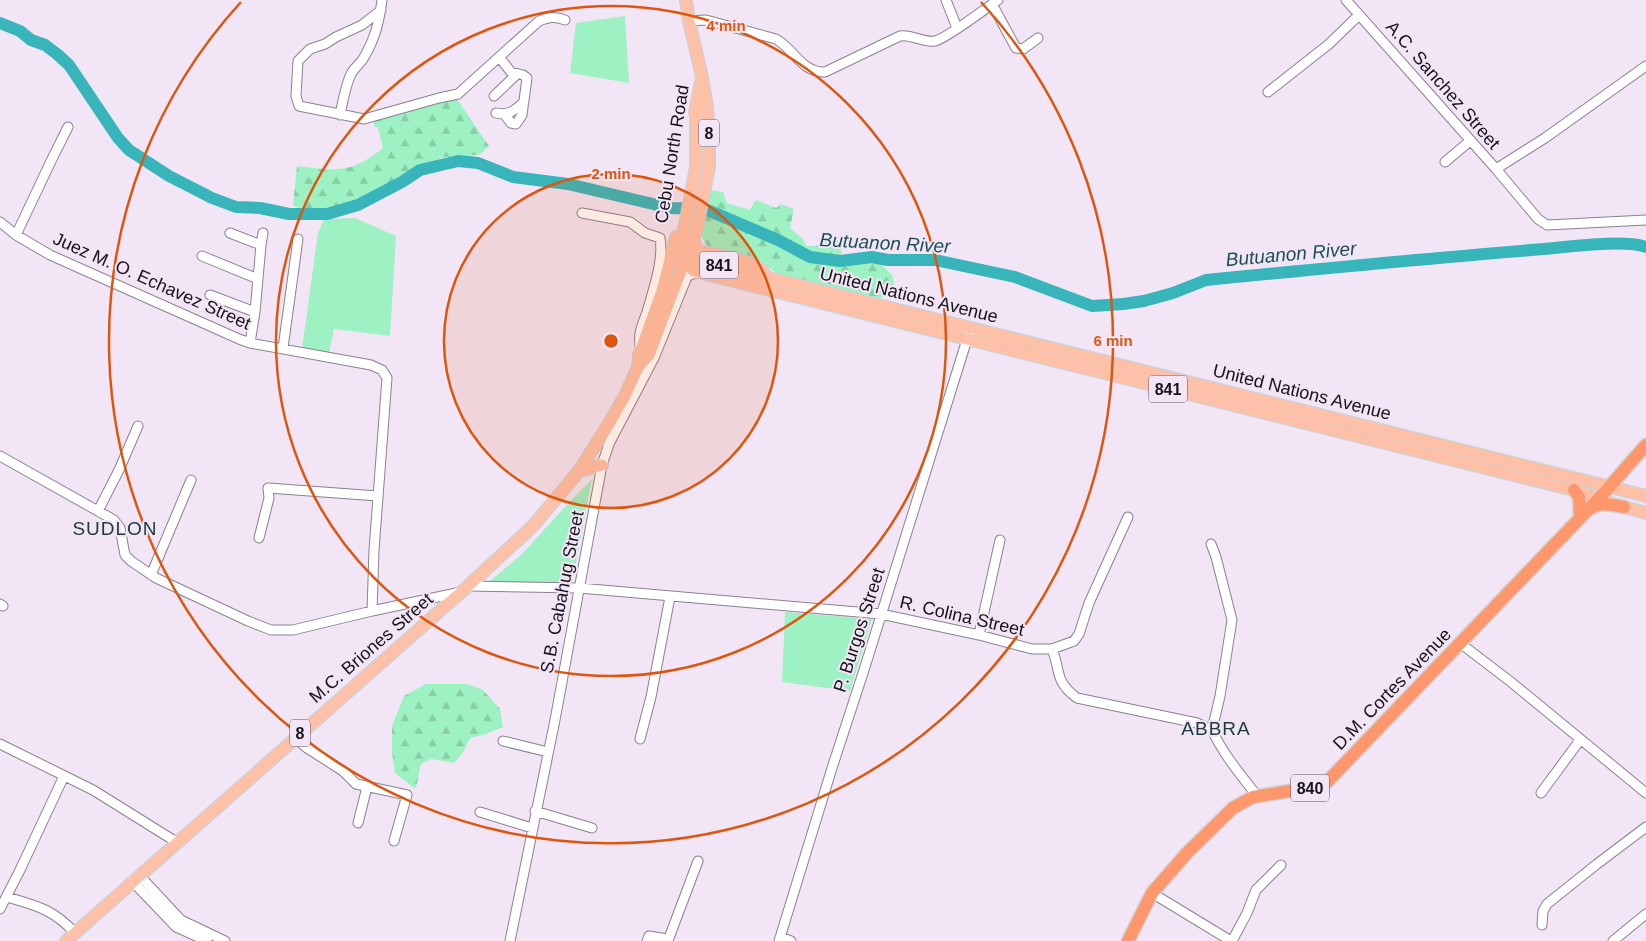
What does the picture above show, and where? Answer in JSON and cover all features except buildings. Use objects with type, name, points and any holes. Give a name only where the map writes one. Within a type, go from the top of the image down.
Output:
[{"type":"highway","name":"D.M. Cortes Avenue","points":[[1128,941],[1152,893],[1168,873],[1222,818],[1242,802],[1257,796],[1314,787],[1327,782],[1598,499],[1646,445]]},
{"type":"highway","points":[[1574,490],[1579,497],[1580,516]]},
{"type":"highway","points":[[1580,516],[1598,504],[1624,508]]},
{"type":"main road","name":"8","points":[[686,0],[702,77]]},
{"type":"main road","name":"Cebu North Road","points":[[665,280],[682,224],[697,146],[696,105],[702,77]]},
{"type":"main road","name":"Cebu North Road","points":[[693,239],[698,228],[709,167],[708,116],[702,77]]},
{"type":"main road","points":[[682,224],[681,253],[689,267],[699,273]]},
{"type":"main road","points":[[693,239],[696,248],[700,251],[744,261],[780,280]]},
{"type":"main road","name":"M.C. Briones Street","points":[[638,367],[649,355],[693,239]]},
{"type":"main road","name":"United Nations Avenue","points":[[684,261],[690,259],[697,260],[780,280],[969,334],[1574,490],[1624,508],[1646,513]]},
{"type":"main road","name":"841","points":[[665,280],[674,268],[684,261]]},
{"type":"main road","name":"United Nations Avenue","points":[[699,273],[969,334],[1646,496]]},
{"type":"main road","name":"M.C. Briones Street","points":[[66,941],[465,589],[533,526],[579,471],[620,406],[638,367],[641,350],[665,280]]},
{"type":"main road","points":[[579,471],[602,465]]},
{"type":"street","points":[[946,0],[957,28]]},
{"type":"street","name":"A.C. Sanchez Street","points":[[1346,0],[1538,219],[1547,225],[1646,220]]},
{"type":"street","points":[[689,21],[706,20],[776,40],[810,69],[817,72],[825,72],[900,36],[906,35],[932,41],[942,38],[995,2],[1018,50],[1038,38]]},
{"type":"street","points":[[382,5],[362,25],[310,49],[298,61],[296,96],[299,106],[364,119],[458,94],[540,22],[551,17],[565,20]]},
{"type":"street","points":[[340,115],[346,84],[352,71],[360,63],[372,43],[377,30],[382,5]]},
{"type":"street","points":[[1268,92],[1329,44],[1360,15]]},
{"type":"street","points":[[499,57],[511,72],[527,78],[524,102],[522,115],[516,124],[511,123],[500,114],[515,109],[524,102]]},
{"type":"street","points":[[1496,169],[1545,138],[1646,66]]},
{"type":"street","points":[[494,96],[517,74]]},
{"type":"street","points":[[16,235],[68,127]]},
{"type":"street","points":[[1445,162],[1470,141]]},
{"type":"street","points":[[582,213],[630,222],[645,233],[660,238],[662,245],[655,283],[639,336],[641,350]]},
{"type":"street","name":"Juez M. O. Echavez Street","points":[[0,222],[16,235],[50,255],[239,340],[371,365],[380,368],[385,373],[387,378],[372,611]]},
{"type":"street","points":[[230,233],[261,245]]},
{"type":"street","points":[[250,343],[264,233]]},
{"type":"street","points":[[283,348],[298,239]]},
{"type":"street","points":[[202,256],[258,279]]},
{"type":"street","name":"S.B. Cabahug Street","points":[[510,941],[602,465],[609,444],[654,358],[687,277],[699,273]]},
{"type":"street","points":[[210,295],[255,312]]},
{"type":"street","name":"P. Burgos Street","points":[[779,939],[969,334]]},
{"type":"street","points":[[98,511],[119,470],[138,426]]},
{"type":"street","name":"R. Colina Street","points":[[0,456],[114,520],[120,528],[125,555],[150,575],[196,598],[271,630],[293,630],[465,589],[579,588],[881,614],[979,635],[1025,648],[1052,649]]},
{"type":"street","points":[[150,575],[191,480]]},
{"type":"street","points":[[260,538],[268,498],[268,488],[378,496]]},
{"type":"street","points":[[1128,517],[1074,641],[1052,649],[1061,680],[1066,690],[1077,698],[1197,723],[1212,730],[1217,740],[1257,796]]},
{"type":"street","points":[[979,635],[1000,540]]},
{"type":"street","points":[[1211,544],[1216,556],[1232,620],[1220,696],[1212,730]]},
{"type":"street","points":[[640,739],[651,697],[670,597]]},
{"type":"street","points":[[1460,642],[1646,793]]},
{"type":"street","points":[[294,738],[343,771],[356,784],[406,793],[394,841]]},
{"type":"street","points":[[1540,793],[1580,740]]},
{"type":"street","points":[[503,741],[548,752]]},
{"type":"street","points":[[0,744],[93,790],[178,843]]},
{"type":"street","points":[[0,909],[64,776]]},
{"type":"street","points":[[358,823],[367,787]]},
{"type":"street","points":[[535,811],[592,828]]},
{"type":"street","points":[[480,812],[532,828]]},
{"type":"street","points":[[1542,924],[1543,911],[1547,904],[1646,828]]},
{"type":"street","points":[[646,941],[649,936],[669,938],[698,861]]},
{"type":"street","points":[[1152,893],[1232,941],[1247,913],[1256,890],[1281,865]]},
{"type":"street","points":[[136,878],[176,927],[207,941]]},
{"type":"street","points":[[136,878],[181,920],[225,941]]},
{"type":"street","points":[[7,897],[41,908],[59,917],[75,933]]},
{"type":"street","points":[[1613,941],[1646,914]]},
{"type":"street","points":[[779,939],[791,941]]},
{"type":"green space","points":[[625,16],[629,83],[570,73],[576,23]]},
{"type":"green space","points":[[457,99],[489,146],[479,155],[444,157],[417,167],[399,180],[371,195],[328,211],[304,210],[293,205],[297,166],[343,169],[362,162],[383,148],[378,128],[374,126],[374,121],[377,118],[388,117],[441,101]]},
{"type":"green space","points":[[711,190],[723,192],[727,203],[750,210],[756,200],[776,208],[781,204],[794,209],[790,228],[803,239],[806,246],[817,246],[828,238],[836,238],[842,247],[841,255],[844,259],[878,261],[892,275],[894,284],[892,293],[886,297],[878,298],[779,275],[760,261],[713,250],[706,244],[701,235]]},
{"type":"green space","points":[[355,218],[396,236],[390,336],[334,329],[329,354],[302,349],[318,233],[324,219]]},
{"type":"green space","points":[[592,479],[572,583],[489,582],[522,554]]},
{"type":"green space","points":[[785,612],[872,619],[850,691],[782,682]]},
{"type":"green space","points":[[426,684],[467,684],[483,690],[500,709],[503,727],[470,738],[463,753],[454,763],[431,759],[421,764],[416,788],[395,773],[392,752],[392,726],[404,696]]},
{"type":"waterway","name":"Butuanon River","points":[[0,23],[20,31],[31,40],[45,45],[69,65],[118,138],[129,150],[169,176],[212,198],[236,207],[260,208],[289,214],[327,214],[358,205],[402,182],[420,170],[458,161],[478,163],[513,177],[568,184],[670,208],[705,209],[778,240],[810,257],[840,261],[872,257],[888,260],[935,260],[1015,277],[1092,306],[1144,301],[1173,293],[1206,280],[1596,244],[1625,244],[1646,247]]},
{"type":"district","name":"SUDLON","points":[[115,528]]},
{"type":"district","name":"ABBRA","points":[[1216,728]]}]
